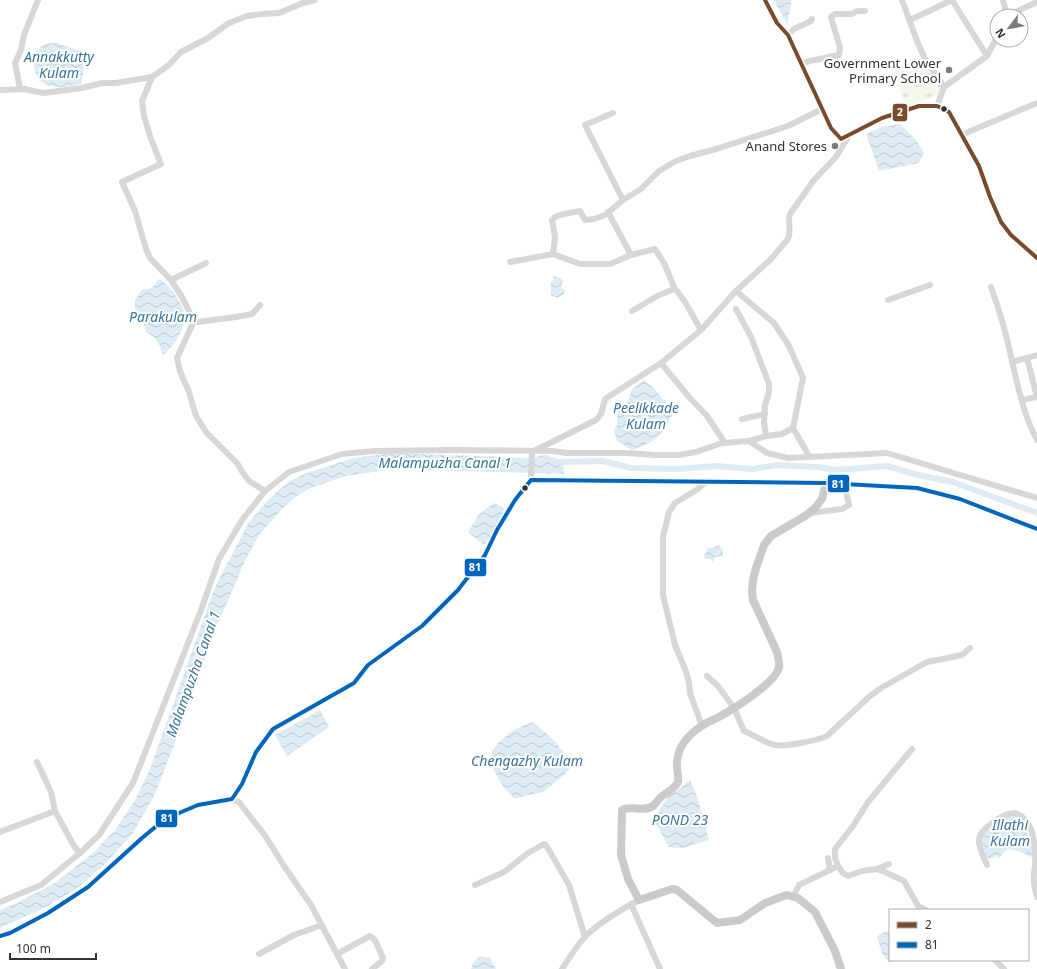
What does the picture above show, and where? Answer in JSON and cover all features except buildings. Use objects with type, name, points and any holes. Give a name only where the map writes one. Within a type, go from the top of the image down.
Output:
[{"type":"main road","points":[[826,483],[822,499],[814,509],[771,536],[764,545],[753,580],[752,591],[756,609],[777,652],[779,660],[777,673],[762,688],[734,708],[702,726],[688,736],[680,749],[677,766],[677,784],[659,799],[653,807],[626,808],[622,810],[621,855],[628,879],[639,900],[672,888],[677,890],[713,921],[721,923],[740,920],[765,904],[787,895],[798,898],[815,912],[835,951],[841,969]]},
{"type":"street","points":[[20,89],[15,63],[38,0]]},
{"type":"street","points":[[0,90],[20,89],[44,93],[82,88],[102,83],[116,83],[152,78],[169,66],[181,52],[208,38],[230,23],[247,16],[279,13],[303,3],[315,0]]},
{"type":"street","points":[[765,0],[777,24],[788,35],[831,128],[841,139],[882,118],[919,106],[938,106],[949,112],[979,166],[990,197],[1002,222],[1011,235],[1037,258]]},
{"type":"street","points":[[902,0],[925,59],[944,87]]},
{"type":"street","points":[[910,20],[952,0],[987,56]]},
{"type":"street","points":[[1024,8],[1037,2]]},
{"type":"street","points":[[802,64],[839,55],[840,48],[832,18],[835,14],[852,14],[857,11],[865,11]]},
{"type":"street","points":[[788,35],[794,29],[811,21],[812,19]]},
{"type":"street","points":[[938,106],[944,87],[987,56],[991,48]]},
{"type":"street","points":[[152,78],[142,101],[144,116],[161,164],[122,182],[135,211],[150,258],[171,280],[182,297],[194,321]]},
{"type":"street","points":[[961,135],[1037,103]]},
{"type":"street","points":[[553,254],[555,237],[552,220],[555,216],[580,211],[585,220],[594,219],[608,212],[623,200],[641,189],[659,171],[676,161],[788,126],[822,109]]},
{"type":"street","points":[[613,113],[584,125],[623,200]]},
{"type":"street","points":[[532,452],[596,420],[601,414],[605,399],[661,363],[700,330],[736,291],[770,260],[790,236],[788,218],[790,214],[814,180],[836,157],[850,134]]},
{"type":"street","points":[[608,212],[631,255]]},
{"type":"street","points":[[510,262],[553,254],[580,264],[610,264],[631,255],[655,249],[664,263],[674,287],[685,302],[700,330]]},
{"type":"street","points":[[171,280],[206,263]]},
{"type":"street","points":[[888,300],[930,285]]},
{"type":"street","points":[[632,311],[659,295],[672,290],[674,287]]},
{"type":"street","points":[[991,288],[997,304],[1022,400],[1031,429],[1037,440]]},
{"type":"street","points":[[736,291],[774,323],[789,346],[797,364],[803,378],[793,428],[809,456]]},
{"type":"street","points":[[194,321],[198,322],[252,314],[260,305]]},
{"type":"street","points":[[736,309],[751,337],[769,384],[769,392],[765,405],[764,422],[766,436]]},
{"type":"street","points":[[194,321],[177,358],[196,416],[206,432],[237,463],[249,481],[265,491]]},
{"type":"street","points":[[1012,362],[1037,354]]},
{"type":"street","points":[[1022,400],[1037,397],[1027,358]]},
{"type":"street","points":[[661,363],[707,416],[725,443]]},
{"type":"street","points":[[742,419],[765,414]]},
{"type":"street","points":[[0,902],[41,885],[80,853],[99,835],[134,783],[219,559],[242,520],[265,491],[289,472],[342,454],[374,451],[552,451],[567,453],[679,455],[696,452],[725,443],[749,441],[766,436],[782,434],[793,428]]},
{"type":"street","points":[[749,441],[767,453],[788,458],[887,453],[1037,498]]},
{"type":"street","points":[[232,799],[242,784],[256,752],[273,729],[354,683],[368,665],[422,626],[458,590],[485,555],[496,530],[515,500],[531,480],[532,452]]},
{"type":"street","points":[[531,480],[826,483],[917,488],[960,499],[1037,529]]},
{"type":"street","points":[[702,726],[690,693],[689,682],[685,669],[675,645],[664,595],[663,537],[669,512],[675,502],[698,489],[706,482]]},
{"type":"street","points":[[808,514],[842,509],[849,505],[844,484]]},
{"type":"street","points":[[707,676],[718,686],[734,708],[744,731],[776,745],[790,745],[821,739],[827,736],[870,696],[881,688],[927,662],[962,655],[970,648]]},
{"type":"street","points":[[889,864],[877,869],[862,871],[848,876],[843,873],[838,866],[835,858],[835,849],[853,826],[868,802],[912,749]]},
{"type":"street","points":[[37,762],[50,792],[55,811],[74,846],[80,853]]},
{"type":"street","points":[[0,936],[10,933],[48,912],[88,887],[165,819],[198,805],[232,799],[239,802],[266,837],[311,905],[345,969]]},
{"type":"street","points":[[0,832],[55,811]]},
{"type":"street","points":[[987,865],[979,844],[979,836],[986,827],[997,819],[1011,814],[1016,814],[1025,819],[1033,836],[1036,864],[1034,883],[1037,897]]},
{"type":"street","points":[[475,885],[504,872],[528,853],[544,844],[569,885],[585,937]]},
{"type":"street","points":[[828,858],[830,870]]},
{"type":"street","points":[[793,897],[799,885],[838,866]]},
{"type":"street","points":[[877,869],[904,881],[918,906],[924,909]]},
{"type":"street","points":[[562,969],[589,933],[615,914],[639,900]]},
{"type":"street","points":[[631,904],[660,969]]},
{"type":"street","points":[[259,954],[294,935],[322,925]]},
{"type":"street","points":[[337,954],[370,936],[375,940],[383,958],[382,961],[372,969]]},
{"type":"street","points":[[996,961],[1004,969]]},
{"type":"green space","points":[[921,58],[941,88],[937,95],[906,109],[894,69]]},
{"type":"water","points":[[774,0],[792,0],[787,24]]},
{"type":"water","name":"Annakkutty Kulam","points":[[57,43],[80,51],[84,67],[81,84],[64,87],[47,85],[42,82],[35,72],[34,59],[36,53],[45,44]]},
{"type":"water","points":[[900,124],[916,140],[924,153],[919,163],[879,171],[866,134],[882,127]]},
{"type":"water","points":[[553,276],[561,278],[563,281],[561,286],[565,291],[564,294],[557,298],[554,296],[551,297],[551,282],[554,280]]},
{"type":"water","name":"Parakulam","points":[[159,279],[172,290],[186,315],[183,327],[178,337],[163,355],[160,346],[154,337],[146,332],[142,318],[135,309],[135,300],[142,290],[152,288]]},
{"type":"water","name":"Peelikkade Kulam","points":[[644,380],[661,396],[672,416],[656,438],[647,444],[632,450],[617,441],[614,430],[617,425],[617,413],[627,405],[632,389]]},
{"type":"water","points":[[391,453],[530,458],[546,455],[563,461],[564,474],[394,469],[345,476],[311,488],[298,495],[281,510],[259,535],[245,561],[214,633],[181,727],[155,794],[133,833],[103,866],[76,889],[40,910],[0,928],[0,910],[15,904],[55,883],[93,853],[115,830],[135,800],[150,769],[215,587],[249,522],[269,499],[288,482],[307,473],[354,458]]},
{"type":"water","points":[[494,503],[504,508],[496,528],[484,545],[468,532],[479,514]]},
{"type":"water","points":[[719,545],[723,551],[723,556],[715,557],[713,562],[711,559],[706,559],[704,557],[708,548]]},
{"type":"water","points":[[320,710],[329,727],[287,756],[275,735]]},
{"type":"water","name":"Chengazhy Kulam","points":[[532,722],[555,742],[564,753],[571,767],[564,775],[543,792],[515,799],[504,788],[494,771],[492,751],[509,733]]},
{"type":"water","name":"POND 23","points":[[690,780],[698,799],[709,840],[682,848],[669,847],[656,824],[660,809],[668,796]]},
{"type":"water","name":"Illathi Kulam","points":[[1012,813],[1024,827],[1029,837],[1034,855],[1030,857],[1019,851],[1008,849],[999,859],[997,856],[989,859],[986,855],[980,837],[992,826]]},
{"type":"water","points":[[886,931],[889,932],[889,961],[892,961],[889,963],[882,953],[877,937]]},
{"type":"water","points":[[479,956],[490,958],[496,969],[471,969],[473,963]]},
{"type":"waterway","name":"Malampuzha Canal 1","points":[[555,462],[603,461],[631,468],[676,469],[717,466],[752,469],[778,465],[817,467],[837,470],[887,466],[918,475],[953,482],[1037,513]]},
{"type":"transit line","name":"2","points":[[765,0],[777,23],[788,35],[831,128],[841,139],[882,118],[919,106],[937,106],[949,112],[979,166],[1001,222],[1011,235],[1037,258]]},
{"type":"transit line","name":"81","points":[[0,936],[10,933],[48,913],[88,887],[165,819],[198,805],[232,799],[242,784],[256,752],[273,729],[354,683],[368,665],[422,626],[458,590],[485,555],[497,530],[515,500],[531,480],[826,483],[917,488],[960,499],[1037,529]]},
{"type":"place","name":"Government Lower Primary School","points":[[949,70]]},
{"type":"place","name":"Anand Stores","points":[[835,146]]}]
